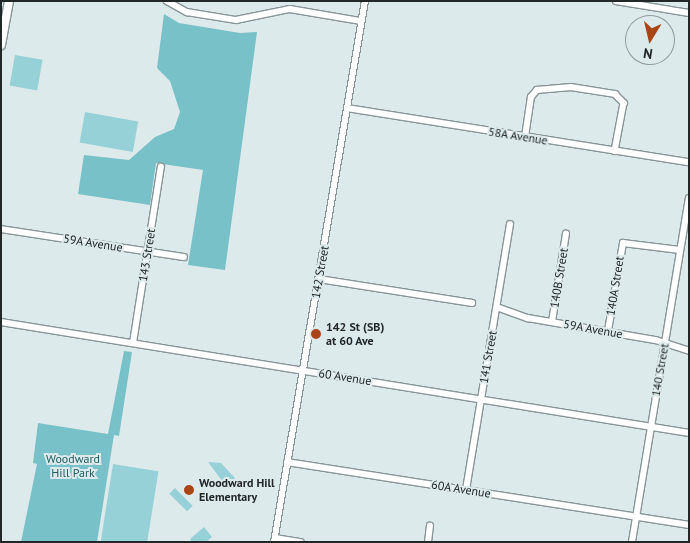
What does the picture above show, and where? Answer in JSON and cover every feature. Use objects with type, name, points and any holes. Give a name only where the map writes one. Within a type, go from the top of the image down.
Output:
[{"type":"main road","points":[[1,45],[9,1]]},
{"type":"street","points":[[167,1],[187,12],[236,20],[290,9],[361,21]]},
{"type":"street","name":"142 Street","points":[[275,540],[364,1]]},
{"type":"street","points":[[616,1],[689,13]]},
{"type":"street","points":[[525,137],[531,97],[537,90],[570,87],[620,96],[624,103],[615,151]]},
{"type":"street","name":"58A Avenue","points":[[347,108],[689,162]]},
{"type":"street","name":"143 Street","points":[[133,343],[161,167]]},
{"type":"street","name":"140 Street","points":[[632,542],[689,199]]},
{"type":"street","name":"141 Street","points":[[466,490],[510,225]]},
{"type":"street","name":"59A Avenue","points":[[1,229],[184,257]]},
{"type":"street","name":"140B Street","points":[[552,322],[566,234]]},
{"type":"street","name":"140A Street","points":[[608,331],[624,242],[680,250]]},
{"type":"street","points":[[318,279],[472,303]]},
{"type":"street","name":"59A Avenue","points":[[497,307],[552,322],[665,343],[689,351]]},
{"type":"street","name":"60 Avenue","points":[[1,322],[689,433]]},
{"type":"street","name":"60A Avenue","points":[[287,462],[689,525]]},
{"type":"street","points":[[428,542],[430,526]]},
{"type":"street","points":[[275,540],[301,542]]},
{"type":"shaded area","points":[[15,55],[43,60],[37,90],[10,86]]},
{"type":"shaded area","points":[[85,112],[138,121],[133,152],[80,143]]},
{"type":"shaded area","points":[[208,462],[221,463],[235,478],[226,486]]},
{"type":"shaded area","points":[[113,464],[158,471],[147,542],[101,542]]},
{"type":"shaded area","points":[[175,488],[193,506],[187,511],[169,494]]},
{"type":"shaded area","points":[[204,527],[212,537],[206,542],[192,542],[190,539]]},
{"type":"green space","points":[[164,14],[179,23],[240,33],[257,32],[225,270],[188,265],[203,170],[156,163],[150,205],[78,194],[84,155],[129,160],[155,137],[174,129],[180,112],[170,81],[157,68]]},
{"type":"green space","name":"Woodward Hill Park","points":[[124,351],[132,352],[119,436],[114,435],[97,542],[21,542],[37,464],[33,463],[38,423],[108,434]]},
{"type":"place","name":"142 St (SB) at 60 Ave","points":[[316,334]]},
{"type":"place","name":"Woodward Hill Elementary","points":[[189,490]]}]
